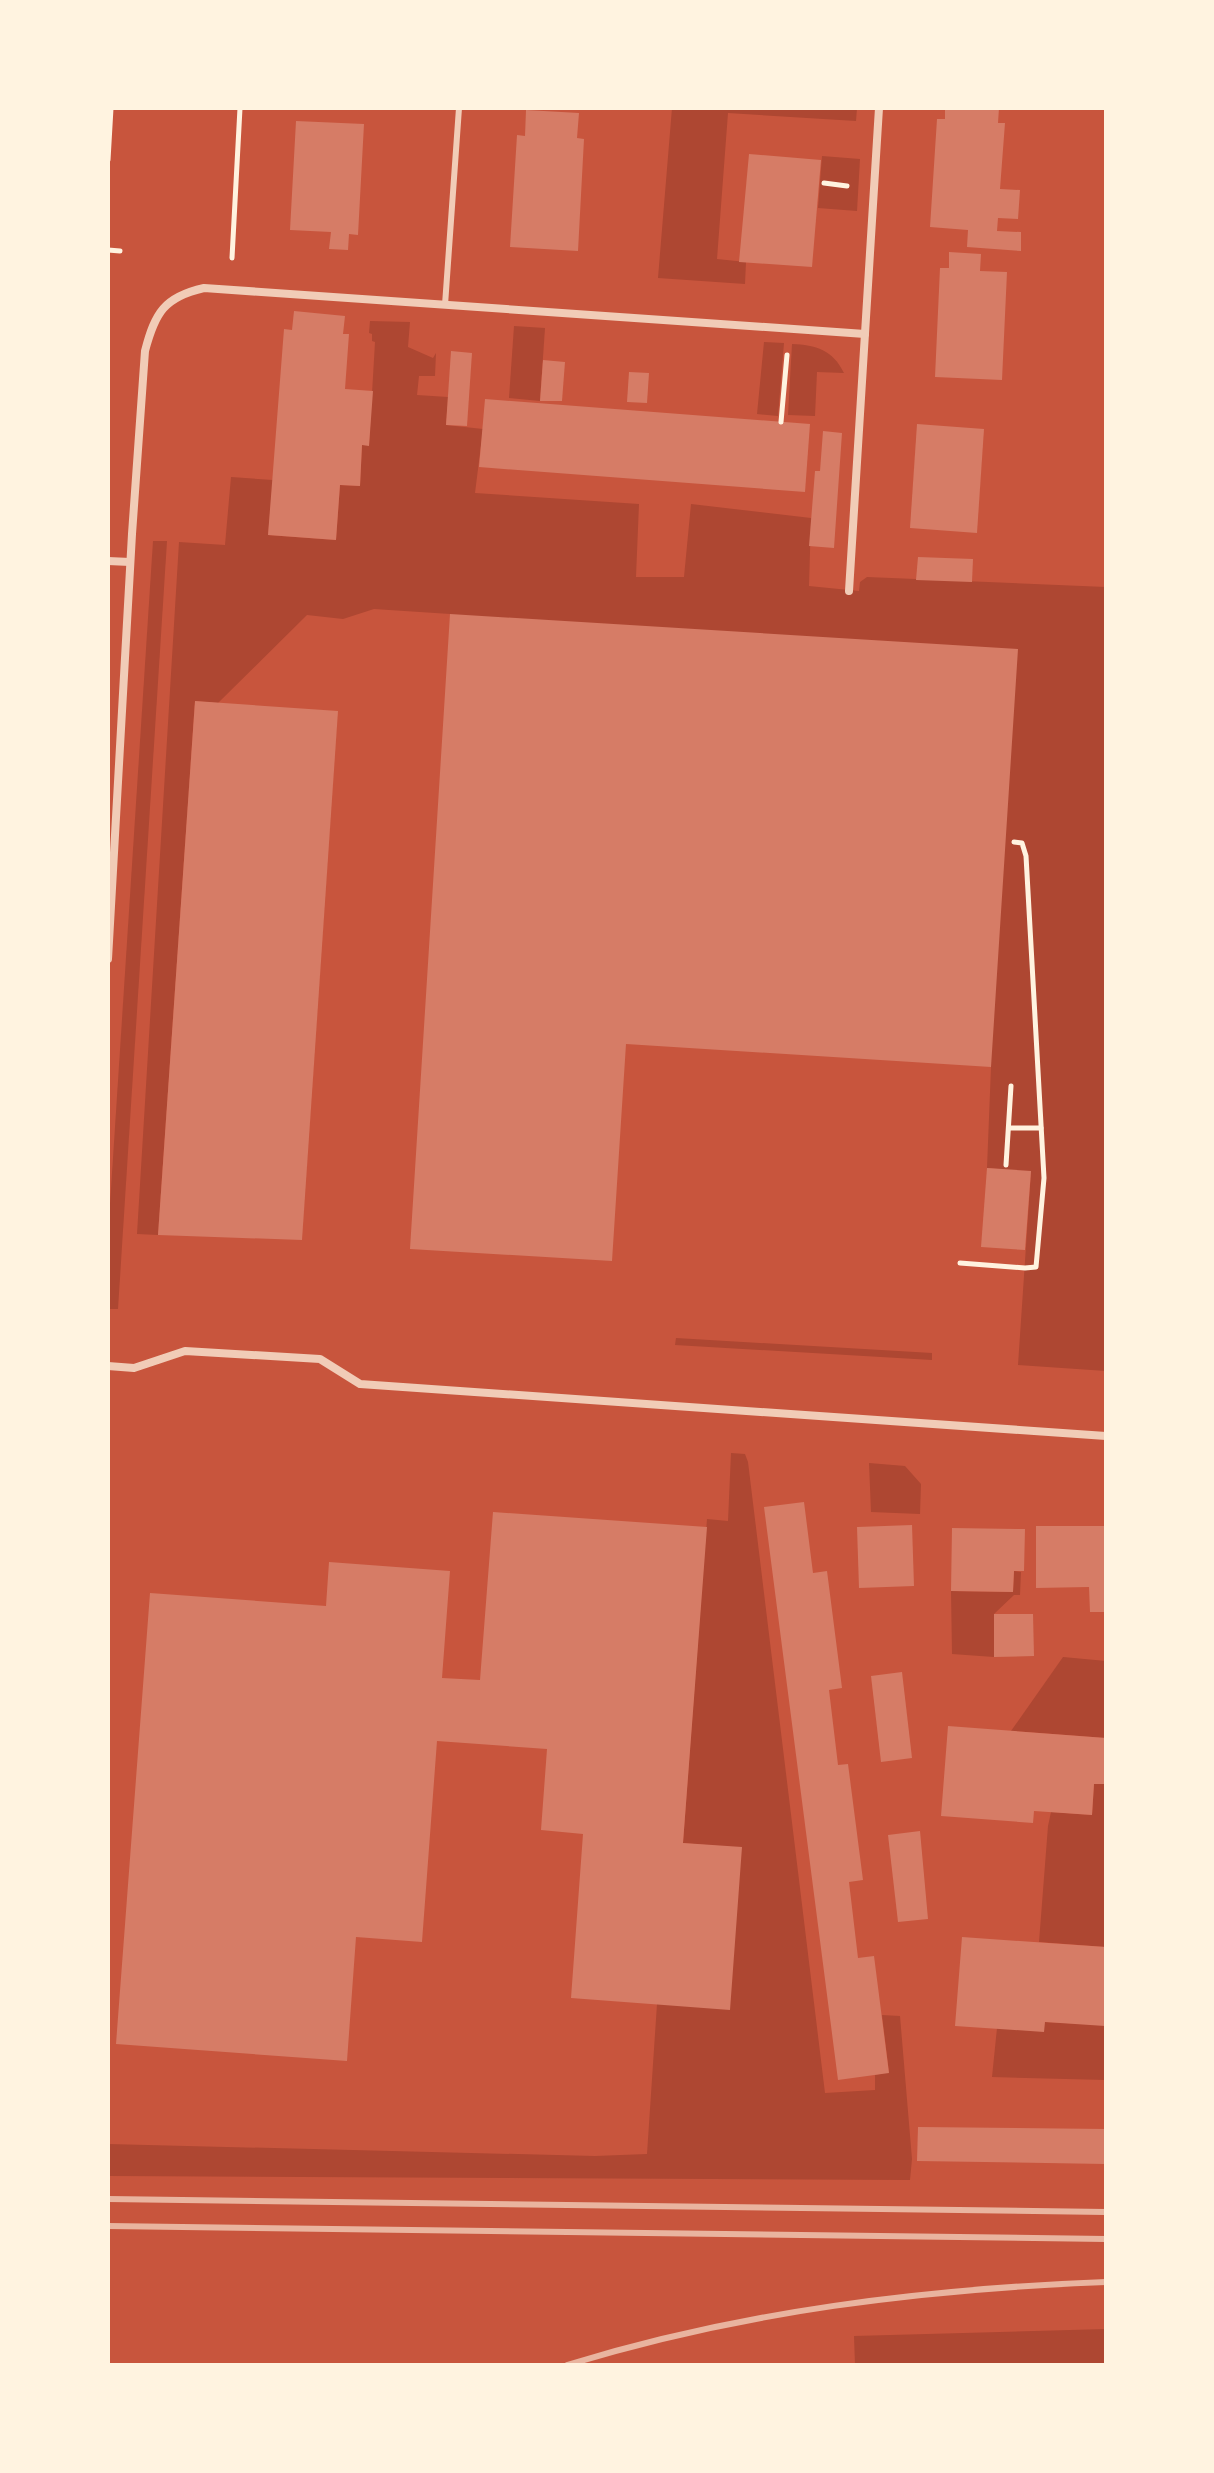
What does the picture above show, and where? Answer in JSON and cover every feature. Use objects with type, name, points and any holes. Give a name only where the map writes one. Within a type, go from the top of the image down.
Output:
[{"type":"street","points":[[849,591],[879,108]]},
{"type":"street","points":[[108,959],[145,351],[150,330],[161,308],[183,293],[204,288],[865,334]]},
{"type":"street","points":[[108,561],[130,562]]},
{"type":"street","points":[[108,1366],[134,1368],[185,1351],[320,1359],[360,1384],[1106,1436]]},
{"type":"lane","points":[[445,305],[459,108]]},
{"type":"path","points":[[108,160],[111,108]]},
{"type":"path","points":[[232,258],[240,108]]},
{"type":"path","points":[[108,250],[120,251]]},
{"type":"path","points":[[781,422],[789,327]]},
{"type":"path","points":[[960,1263],[1036,1267],[1044,1178],[1026,856],[1022,843],[1014,842]]},
{"type":"path","points":[[1006,1165],[1011,1086]]},
{"type":"path","points":[[1009,1128],[1041,1128]]},
{"type":"shaded area","points":[[672,108],[857,108],[856,121],[728,113],[717,259],[746,262],[745,284],[658,278]]},
{"type":"shaded area","points":[[822,156],[860,159],[857,211],[818,208]]},
{"type":"shaded area","points":[[370,321],[410,322],[408,347],[433,358],[436,353],[435,376],[419,376],[417,395],[448,397],[446,425],[483,429],[475,493],[639,504],[636,577],[684,577],[691,504],[811,518],[809,586],[859,591],[860,582],[867,577],[1106,587],[1106,1371],[1018,1365],[1031,1172],[987,1168],[991,1067],[450,614],[374,609],[343,619],[307,615],[218,703],[195,701],[158,1235],[137,1234],[179,542],[225,545],[231,477],[273,480],[268,535],[336,540],[340,485],[360,486],[362,445],[369,445],[375,342],[369,333]]},
{"type":"shaded area","points":[[514,326],[545,328],[540,401],[509,398]]},
{"type":"shaded area","points":[[764,342],[784,343],[778,416],[757,414]]},
{"type":"shaded area","points":[[792,344],[823,350],[835,359],[844,373],[817,372],[815,416],[788,415]]},
{"type":"shaded area","points":[[153,541],[167,541],[118,1309],[110,1309],[108,1235]]},
{"type":"shaded area","points":[[676,1338],[932,1353],[932,1360],[675,1345]]},
{"type":"shaded area","points":[[731,1453],[745,1454],[748,1462],[825,2093],[875,2090],[875,2075],[889,2072],[882,2015],[900,2016],[912,2159],[910,2180],[108,2176],[108,2144],[595,2156],[647,2154],[657,2004],[742,1848],[683,1843],[707,1519],[728,1521]]},
{"type":"shaded area","points":[[869,1463],[905,1466],[921,1484],[920,1514],[871,1512]]},
{"type":"shaded area","points":[[1014,1571],[1021,1572],[1020,1595],[1014,1595],[994,1614],[994,1657],[952,1654],[951,1591],[1013,1592]]},
{"type":"shaded area","points":[[1063,1657],[1106,1661],[1106,1738],[1011,1731]]},
{"type":"shaded area","points":[[1094,1784],[1106,1784],[1106,1947],[1039,1942],[1051,1812],[1092,1815]]},
{"type":"shaded area","points":[[1106,2011],[1106,2080],[992,2077],[997,2028],[1045,2022],[1105,2025]]},
{"type":"shaded area","points":[[1106,2329],[1106,2365],[855,2365],[854,2336]]},
{"type":"building","points":[[945,108],[999,108],[998,123],[1005,123],[1000,189],[1020,190],[1018,219],[998,218],[997,231],[1021,232],[1021,251],[967,247],[968,230],[930,227],[937,119],[945,119]]},
{"type":"building","points":[[526,110],[579,113],[577,138],[584,139],[578,251],[510,247],[517,135],[525,136]]},
{"type":"building","points":[[296,121],[364,124],[358,235],[349,234],[348,250],[329,249],[331,232],[290,230]]},
{"type":"building","points":[[749,154],[821,160],[812,267],[739,262]]},
{"type":"building","points":[[949,252],[981,254],[980,271],[1007,272],[1002,380],[935,377],[940,268],[949,268]]},
{"type":"building","points":[[294,311],[345,316],[343,334],[349,334],[345,389],[373,391],[369,446],[362,445],[360,486],[340,485],[336,540],[268,535],[284,329],[292,330]]},
{"type":"building","points":[[451,351],[472,353],[467,426],[446,425]]},
{"type":"building","points":[[543,360],[565,362],[562,401],[540,401]]},
{"type":"building","points":[[629,372],[649,373],[647,403],[627,402]]},
{"type":"building","points":[[485,399],[810,424],[805,492],[479,467]]},
{"type":"building","points":[[917,424],[984,429],[977,533],[910,528]]},
{"type":"building","points":[[823,431],[842,433],[834,548],[809,546],[815,471],[820,471]]},
{"type":"building","points":[[918,557],[973,559],[972,582],[916,580]]},
{"type":"building","points":[[450,614],[1018,649],[991,1067],[626,1044],[612,1261],[410,1249]]},
{"type":"building","points":[[195,701],[338,711],[302,1240],[158,1235]]},
{"type":"building","points":[[987,1168],[1031,1171],[1025,1250],[981,1247]]},
{"type":"building","points":[[804,1502],[813,1573],[827,1571],[842,1688],[829,1690],[838,1765],[848,1764],[863,1880],[849,1882],[858,1958],[874,1956],[889,2073],[838,2080],[764,1507]]},
{"type":"building","points":[[493,1512],[707,1527],[683,1843],[742,1847],[730,2010],[571,1998],[583,1834],[541,1830],[547,1749],[437,1741],[422,1942],[356,1937],[347,2061],[116,2044],[150,1593],[326,1606],[329,1562],[450,1571],[442,1678],[480,1680]]},
{"type":"building","points":[[912,1525],[914,1586],[859,1588],[857,1527]]},
{"type":"building","points":[[1036,1526],[1106,1526],[1106,1612],[1090,1612],[1089,1587],[1036,1588]]},
{"type":"building","points":[[952,1528],[1025,1529],[1024,1571],[1014,1571],[1013,1592],[951,1591]]},
{"type":"building","points":[[994,1614],[1033,1614],[1034,1656],[994,1657]]},
{"type":"building","points":[[902,1672],[912,1758],[881,1762],[871,1676]]},
{"type":"building","points":[[948,1726],[1106,1738],[1106,1784],[1094,1784],[1092,1815],[1034,1811],[1033,1823],[941,1816]]},
{"type":"building","points":[[920,1831],[928,1919],[898,1922],[888,1835]]},
{"type":"building","points":[[962,1937],[1106,1947],[1105,2026],[1045,2022],[1044,2032],[955,2026]]},
{"type":"building","points":[[918,2127],[1106,2129],[1106,2164],[917,2161]]},
{"type":"railway","points":[[108,2199],[1106,2212]]},
{"type":"railway","points":[[108,2226],[1106,2239]]},
{"type":"railway","points":[[567,2365],[700,2330],[834,2306],[969,2290],[1106,2282]]}]
